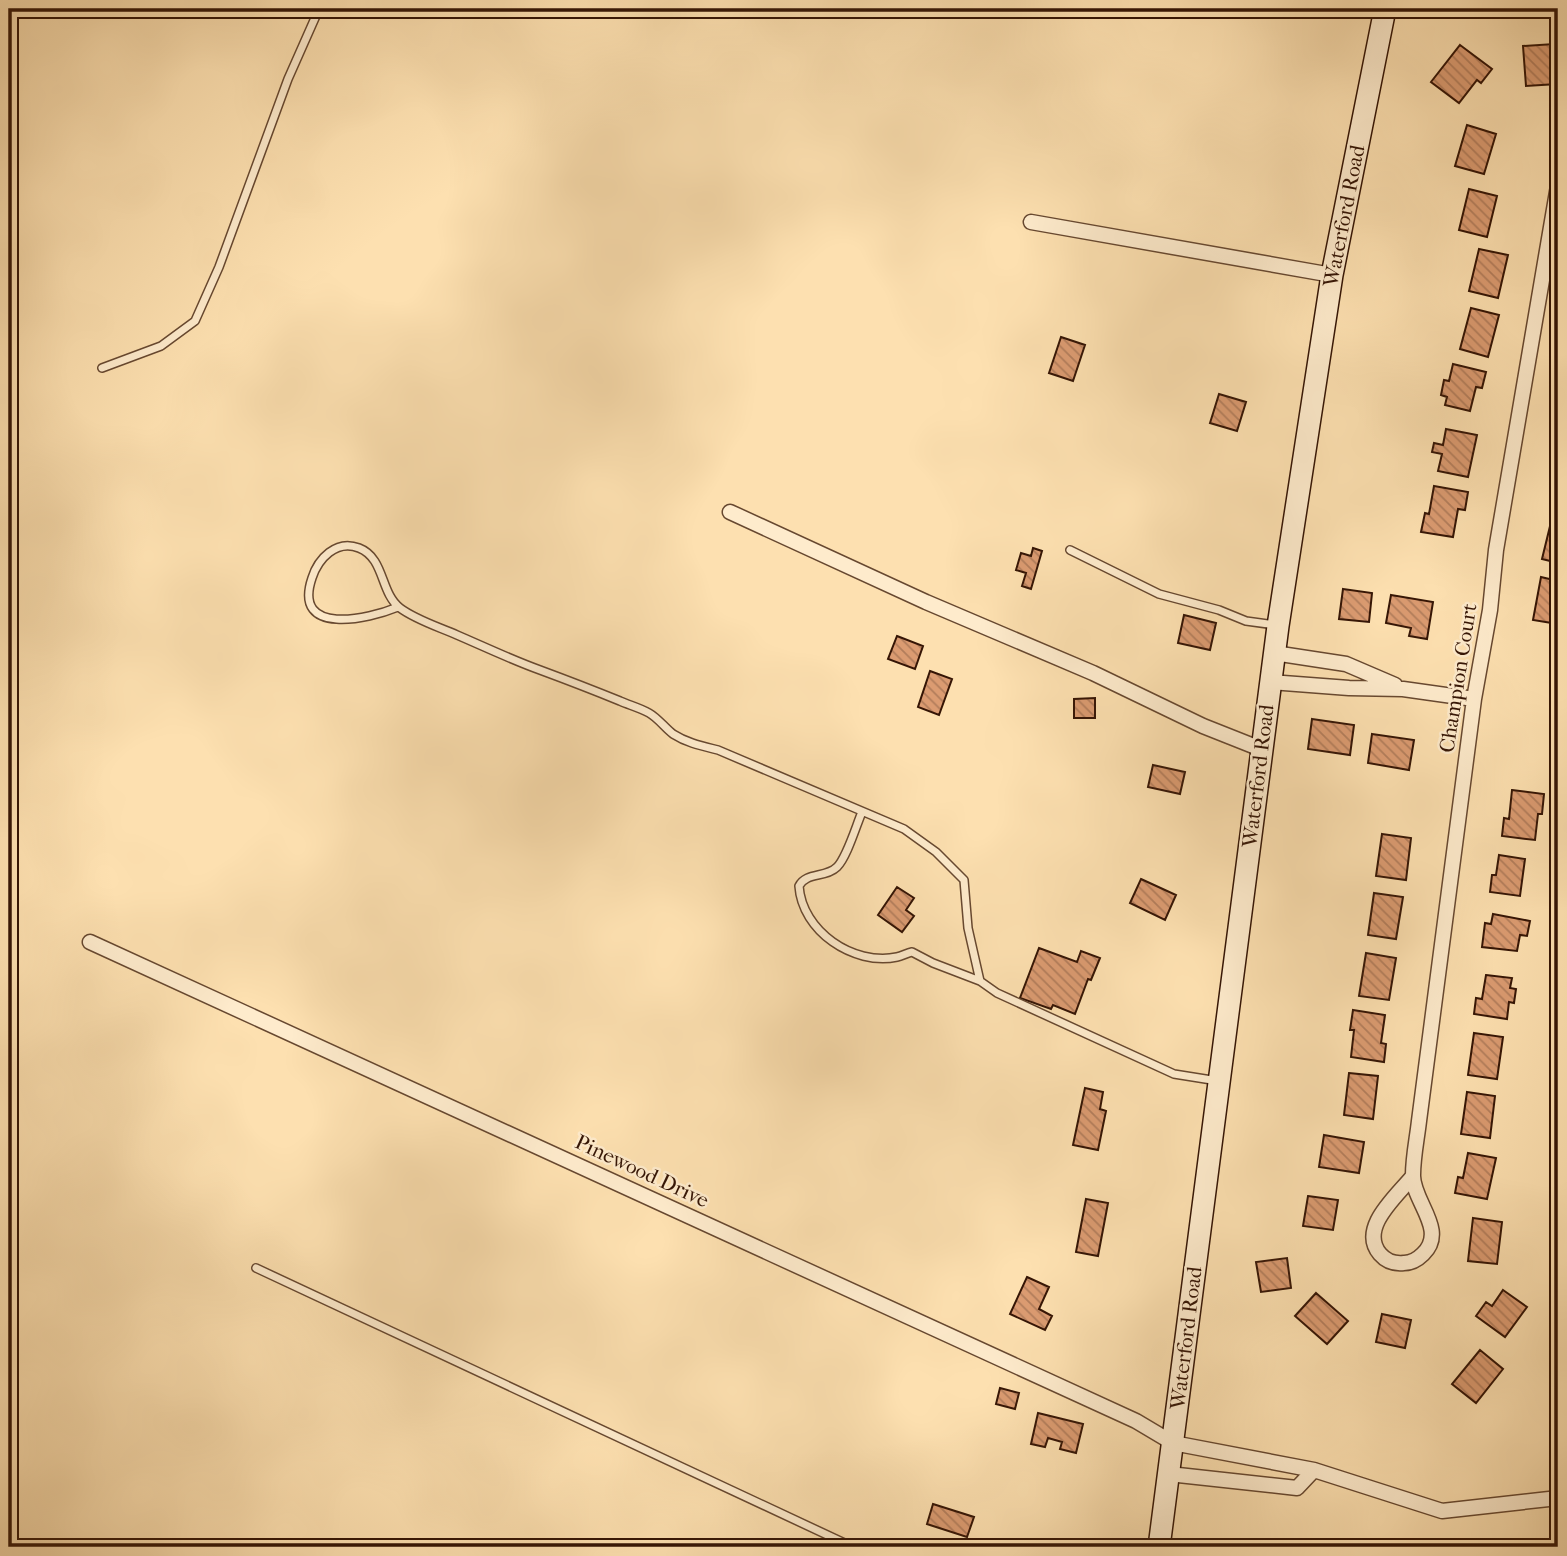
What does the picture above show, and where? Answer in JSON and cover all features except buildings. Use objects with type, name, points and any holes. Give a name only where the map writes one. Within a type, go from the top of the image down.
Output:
[{"type":"main road","name":"Waterford Road","points":[[1159,1547],[1274,653],[1332,275],[1385,9]]},
{"type":"street","name":"Champion Court","points":[[1412,1177],[1376,1223],[1373,1235],[1380,1253],[1390,1261],[1401,1264],[1422,1256],[1432,1239],[1432,1227],[1418,1198],[1412,1177],[1474,699],[1490,610],[1496,550],[1558,187]]},
{"type":"street","points":[[1031,222],[1332,275]]},
{"type":"street","points":[[730,512],[926,602],[1093,673],[1203,726],[1261,749]]},
{"type":"street","points":[[1274,653],[1346,664],[1403,689]]},
{"type":"street","points":[[1270,682],[1403,689],[1474,699]]},
{"type":"street","name":"Pinewood Drive","points":[[90,942],[1136,1421],[1173,1443],[1314,1470],[1442,1511],[1558,1498]]},
{"type":"street","points":[[1169,1474],[1297,1488],[1314,1470]]},
{"type":"lane","points":[[102,368],[161,346],[195,321],[219,267],[288,79],[319,9]]},
{"type":"lane","points":[[398,607],[360,619],[338,621],[323,616],[312,608],[307,593],[318,563],[328,552],[346,545],[360,548],[380,568],[398,607],[538,669],[582,684],[650,713],[674,734],[691,743],[718,750],[904,830],[936,852],[964,880],[968,928],[980,981]]},
{"type":"lane","points":[[1070,550],[1159,594],[1219,610],[1246,621],[1278,626]]},
{"type":"lane","points":[[862,812],[838,866],[826,874],[806,878],[799,886],[802,902],[814,926],[834,943],[868,957],[899,957],[912,952],[980,981],[997,993],[1174,1074],[1219,1081]]},
{"type":"lane","points":[[256,1268],[853,1547]]}]
